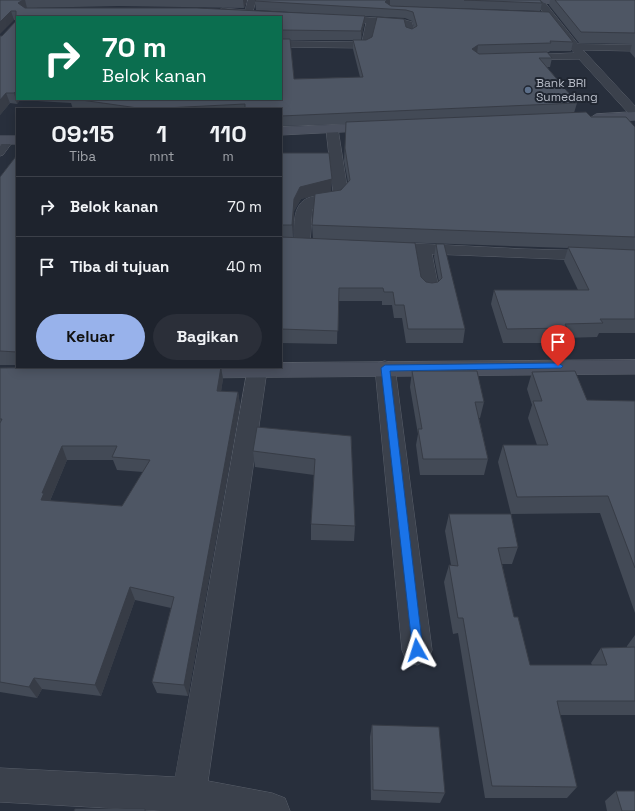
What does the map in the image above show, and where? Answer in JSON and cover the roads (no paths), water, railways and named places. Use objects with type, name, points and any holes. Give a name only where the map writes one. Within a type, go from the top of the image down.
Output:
[{"type":"street","points":[[22,15],[38,0]]},
{"type":"street","points":[[210,11],[251,15],[252,0]]},
{"type":"street","points":[[538,0],[582,56],[635,115]]},
{"type":"street","points":[[544,0],[635,6]]},
{"type":"street","points":[[22,15],[42,12]]},
{"type":"street","points":[[536,16],[552,16]]},
{"type":"street","points":[[325,18],[408,23],[410,34]]},
{"type":"street","points":[[282,44],[366,45],[371,20]]},
{"type":"street","points":[[575,47],[635,48]]},
{"type":"street","points":[[507,58],[582,56]]},
{"type":"street","points":[[582,118],[635,115]]},
{"type":"street","points":[[282,131],[392,127]]},
{"type":"street","points":[[302,245],[304,211],[307,202],[312,200],[334,199],[341,193],[332,129]]},
{"type":"street","points":[[370,247],[635,257]]},
{"type":"street","points":[[423,249],[430,290]]},
{"type":"street","points":[[170,371],[635,367]]},
{"type":"street","points":[[385,368],[417,650]]},
{"type":"street","points":[[188,795],[257,370]]},
{"type":"street","points":[[0,785],[188,795],[272,811]]},
{"type":"lane","points":[[0,153],[9,140]]},
{"type":"place","name":"Bank BRI Sumedang","points":[[528,90]]}]
